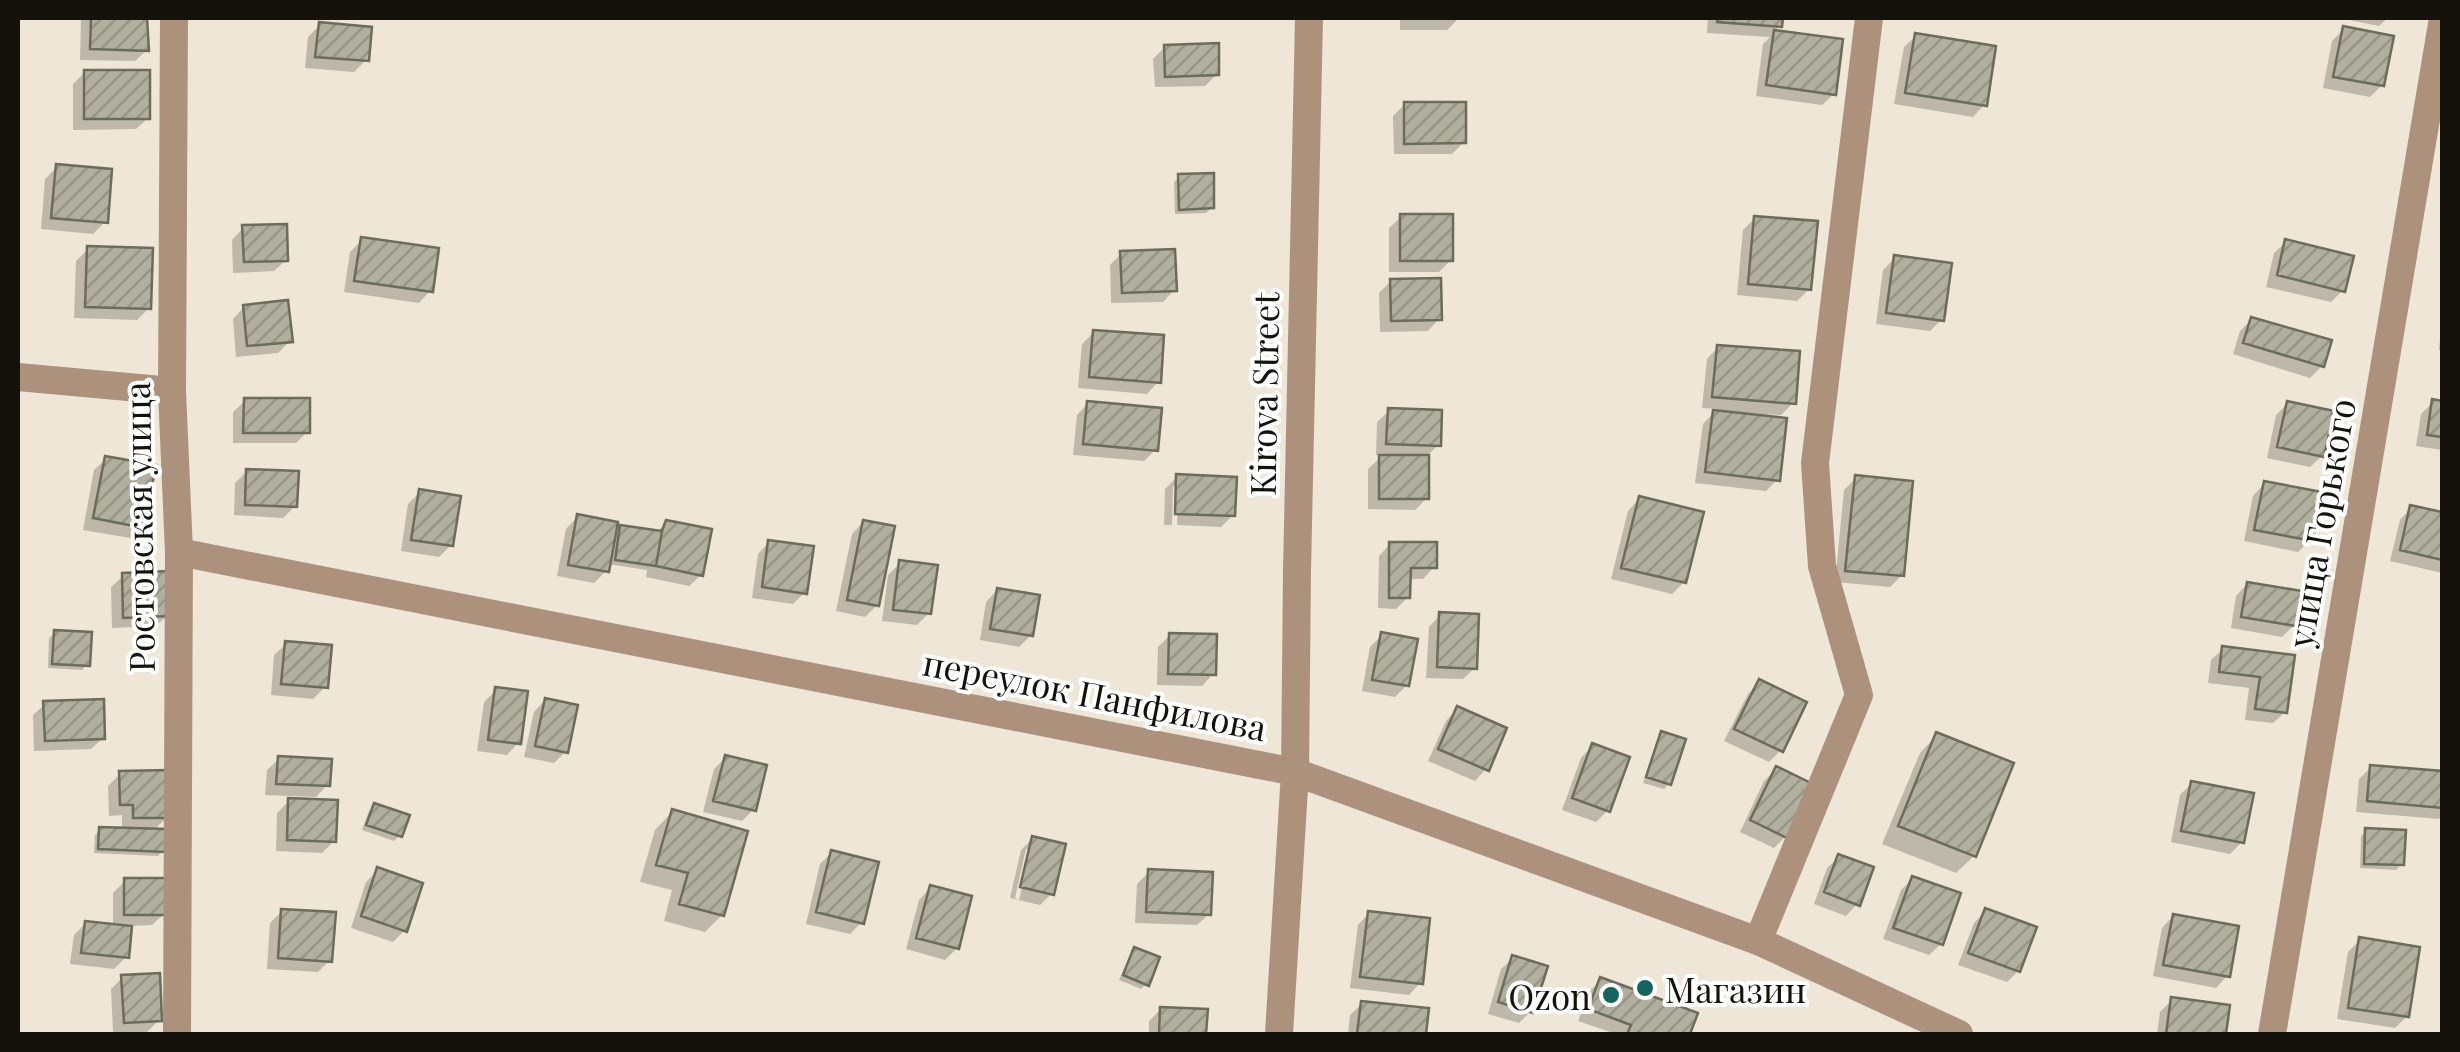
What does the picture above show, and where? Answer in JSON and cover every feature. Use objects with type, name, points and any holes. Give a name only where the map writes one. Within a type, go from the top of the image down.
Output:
[{"type":"street","name":"Ростовская улица","points":[[174,18],[172,391],[179,552],[177,1034]]},
{"type":"street","name":"Kirova Street","points":[[1279,1034],[1295,772],[1309,18]]},
{"type":"street","points":[[1758,941],[1859,695],[1822,566],[1816,463],[1868,18]]},
{"type":"street","name":"улица Горького","points":[[2272,1034],[2442,24]]},
{"type":"street","points":[[18,377],[172,391]]},
{"type":"street","name":"переулок Панфилова","points":[[179,552],[1295,772],[1758,941],[1958,1034]]},
{"type":"building","points":[[91,18],[147,18],[149,51],[90,49]]},
{"type":"building","points":[[1718,18],[1783,18],[1782,27],[1717,22]]},
{"type":"building","points":[[319,22],[372,27],[369,61],[315,57]]},
{"type":"building","points":[[2343,26],[2394,36],[2384,86],[2333,77]]},
{"type":"building","points":[[1774,30],[1843,39],[1836,95],[1766,85]]},
{"type":"building","points":[[1915,33],[1996,46],[1987,106],[1905,93]]},
{"type":"building","points":[[1219,43],[1219,75],[1165,77],[1164,45]]},
{"type":"building","points":[[84,70],[150,70],[150,119],[84,119]]},
{"type":"building","points":[[1404,102],[1466,102],[1466,143],[1404,144]]},
{"type":"building","points":[[56,164],[112,169],[108,223],[51,218]]},
{"type":"building","points":[[1214,173],[1214,208],[1179,210],[1178,174]]},
{"type":"building","points":[[1400,214],[1453,214],[1453,261],[1400,261]]},
{"type":"building","points":[[1754,216],[1818,221],[1811,290],[1748,284]]},
{"type":"building","points":[[287,224],[288,261],[244,262],[242,225]]},
{"type":"building","points":[[361,237],[439,248],[433,292],[354,281]]},
{"type":"building","points":[[2285,239],[2354,256],[2345,292],[2277,275]]},
{"type":"building","points":[[87,246],[153,248],[151,309],[85,307]]},
{"type":"building","points":[[1175,249],[1177,291],[1122,293],[1120,251]]},
{"type":"building","points":[[1894,255],[1952,263],[1944,321],[1886,313]]},
{"type":"building","points":[[1441,278],[1442,320],[1391,321],[1390,279]]},
{"type":"building","points":[[288,300],[293,342],[247,346],[243,305]]},
{"type":"building","points":[[2251,317],[2332,340],[2324,367],[2243,343]]},
{"type":"building","points":[[1093,330],[1164,335],[1161,383],[1089,377]]},
{"type":"building","points":[[1717,345],[1800,351],[1796,404],[1712,397]]},
{"type":"building","points":[[244,398],[310,398],[310,433],[243,433]]},
{"type":"building","points":[[2432,399],[2442,401],[2442,437],[2427,435]]},
{"type":"building","points":[[1087,401],[1162,408],[1158,451],[1083,444]]},
{"type":"building","points":[[2287,401],[2334,411],[2324,457],[2277,447]]},
{"type":"building","points":[[1388,408],[1442,410],[1441,446],[1386,444]]},
{"type":"building","points":[[1713,410],[1787,418],[1780,481],[1705,472]]},
{"type":"building","points":[[1379,455],[1429,455],[1429,499],[1379,499]]},
{"type":"building","points":[[105,456],[156,465],[144,528],[93,518]]},
{"type":"building","points":[[246,469],[299,471],[297,507],[245,505]]},
{"type":"building","points":[[1176,474],[1237,477],[1235,516],[1175,514]]},
{"type":"building","points":[[1855,475],[1913,481],[1904,576],[1845,571]]},
{"type":"building","points":[[2264,481],[2322,492],[2313,541],[2254,530]]},
{"type":"building","points":[[419,489],[461,496],[453,546],[411,540]]},
{"type":"building","points":[[1639,496],[1704,512],[1686,583],[1621,568]]},
{"type":"building","points":[[2410,505],[2442,512],[2442,560],[2400,550]]},
{"type":"building","points":[[577,514],[618,522],[609,572],[568,565]]},
{"type":"building","points":[[666,520],[712,529],[703,576],[656,566]]},
{"type":"building","points":[[863,520],[895,526],[879,606],[847,600]]},
{"type":"building","points":[[620,525],[662,531],[656,566],[615,560]]},
{"type":"building","points":[[768,540],[814,546],[807,594],[762,587]]},
{"type":"building","points":[[1389,542],[1437,542],[1437,568],[1411,568],[1410,598],[1389,598]]},
{"type":"building","points":[[899,560],[938,565],[931,614],[893,610]]},
{"type":"building","points":[[169,571],[170,616],[123,618],[122,573]]},
{"type":"building","points":[[2247,582],[2302,591],[2296,626],[2241,617]]},
{"type":"building","points":[[997,588],[1040,595],[1033,636],[990,629]]},
{"type":"building","points":[[1439,612],[1479,614],[1477,669],[1437,667]]},
{"type":"building","points":[[54,630],[92,632],[90,666],[52,664]]},
{"type":"building","points":[[1381,632],[1418,639],[1409,686],[1372,680]]},
{"type":"building","points":[[1169,633],[1217,634],[1216,675],[1168,674]]},
{"type":"building","points":[[285,641],[332,645],[328,688],[281,684]]},
{"type":"building","points":[[2222,646],[2295,655],[2287,713],[2255,709],[2260,677],[2219,672]]},
{"type":"building","points":[[1759,679],[1807,702],[1783,752],[1734,729]]},
{"type":"building","points":[[495,687],[528,691],[521,744],[488,740]]},
{"type":"building","points":[[545,698],[578,705],[568,753],[535,746]]},
{"type":"building","points":[[104,699],[105,739],[45,741],[43,701]]},
{"type":"building","points":[[1457,706],[1507,728],[1489,771],[1438,749]]},
{"type":"building","points":[[1661,731],[1686,739],[1671,785],[1646,777]]},
{"type":"building","points":[[1936,732],[2014,763],[1976,857],[1898,826]]},
{"type":"building","points":[[1592,743],[1630,757],[1610,812],[1572,798]]},
{"type":"building","points":[[725,755],[767,765],[756,811],[713,801]]},
{"type":"building","points":[[278,756],[332,759],[330,786],[276,784]]},
{"type":"building","points":[[2370,765],[2442,771],[2442,808],[2367,801]]},
{"type":"building","points":[[1776,766],[1813,784],[1787,838],[1750,820]]},
{"type":"building","points":[[169,770],[170,818],[133,818],[133,805],[120,805],[119,771]]},
{"type":"building","points":[[2191,781],[2254,793],[2244,843],[2181,831]]},
{"type":"building","points":[[288,798],[338,800],[336,842],[287,840]]},
{"type":"building","points":[[374,803],[410,815],[402,837],[366,825]]},
{"type":"building","points":[[672,809],[748,831],[724,916],[679,904],[688,873],[656,865]]},
{"type":"building","points":[[99,827],[166,829],[165,852],[98,849]]},
{"type":"building","points":[[2365,828],[2406,830],[2404,865],[2364,864]]},
{"type":"building","points":[[1032,836],[1066,844],[1054,895],[1020,887]]},
{"type":"building","points":[[831,850],[879,862],[864,924],[816,912]]},
{"type":"building","points":[[1838,854],[1874,867],[1860,906],[1824,892]]},
{"type":"building","points":[[377,867],[423,883],[407,932],[361,916]]},
{"type":"building","points":[[1148,869],[1213,872],[1211,915],[1146,912]]},
{"type":"building","points":[[1912,876],[1961,893],[1943,945],[1893,928]]},
{"type":"building","points":[[124,878],[167,878],[167,915],[124,915]]},
{"type":"building","points":[[930,885],[972,896],[959,949],[916,938]]},
{"type":"building","points":[[1985,908],[2037,927],[2020,972],[1968,953]]},
{"type":"building","points":[[281,909],[336,912],[332,962],[278,958]]},
{"type":"building","points":[[1368,911],[1430,918],[1423,984],[1360,977]]},
{"type":"building","points":[[2173,914],[2239,926],[2230,977],[2163,965]]},
{"type":"building","points":[[85,921],[132,926],[129,958],[81,953]]},
{"type":"building","points":[[2359,937],[2420,947],[2409,1017],[2348,1008]]},
{"type":"building","points":[[1134,947],[1160,957],[1149,986],[1123,975]]},
{"type":"building","points":[[1512,955],[1548,966],[1533,1013],[1498,1002]]},
{"type":"building","points":[[160,973],[162,1021],[124,1023],[121,975]]},
{"type":"building","points":[[1600,977],[1698,1013],[1690,1034],[1627,1034],[1631,1025],[1588,1009]]},
{"type":"building","points":[[2171,997],[2230,1005],[2226,1034],[2166,1034]]},
{"type":"building","points":[[1361,1001],[1429,1008],[1426,1034],[1357,1034]]},
{"type":"building","points":[[1160,1007],[1208,1009],[1206,1034],[1159,1034]]},
{"type":"place","name":"Магазин","points":[[1645,988]]},
{"type":"place","name":"Ozon","points":[[1611,995]]}]
